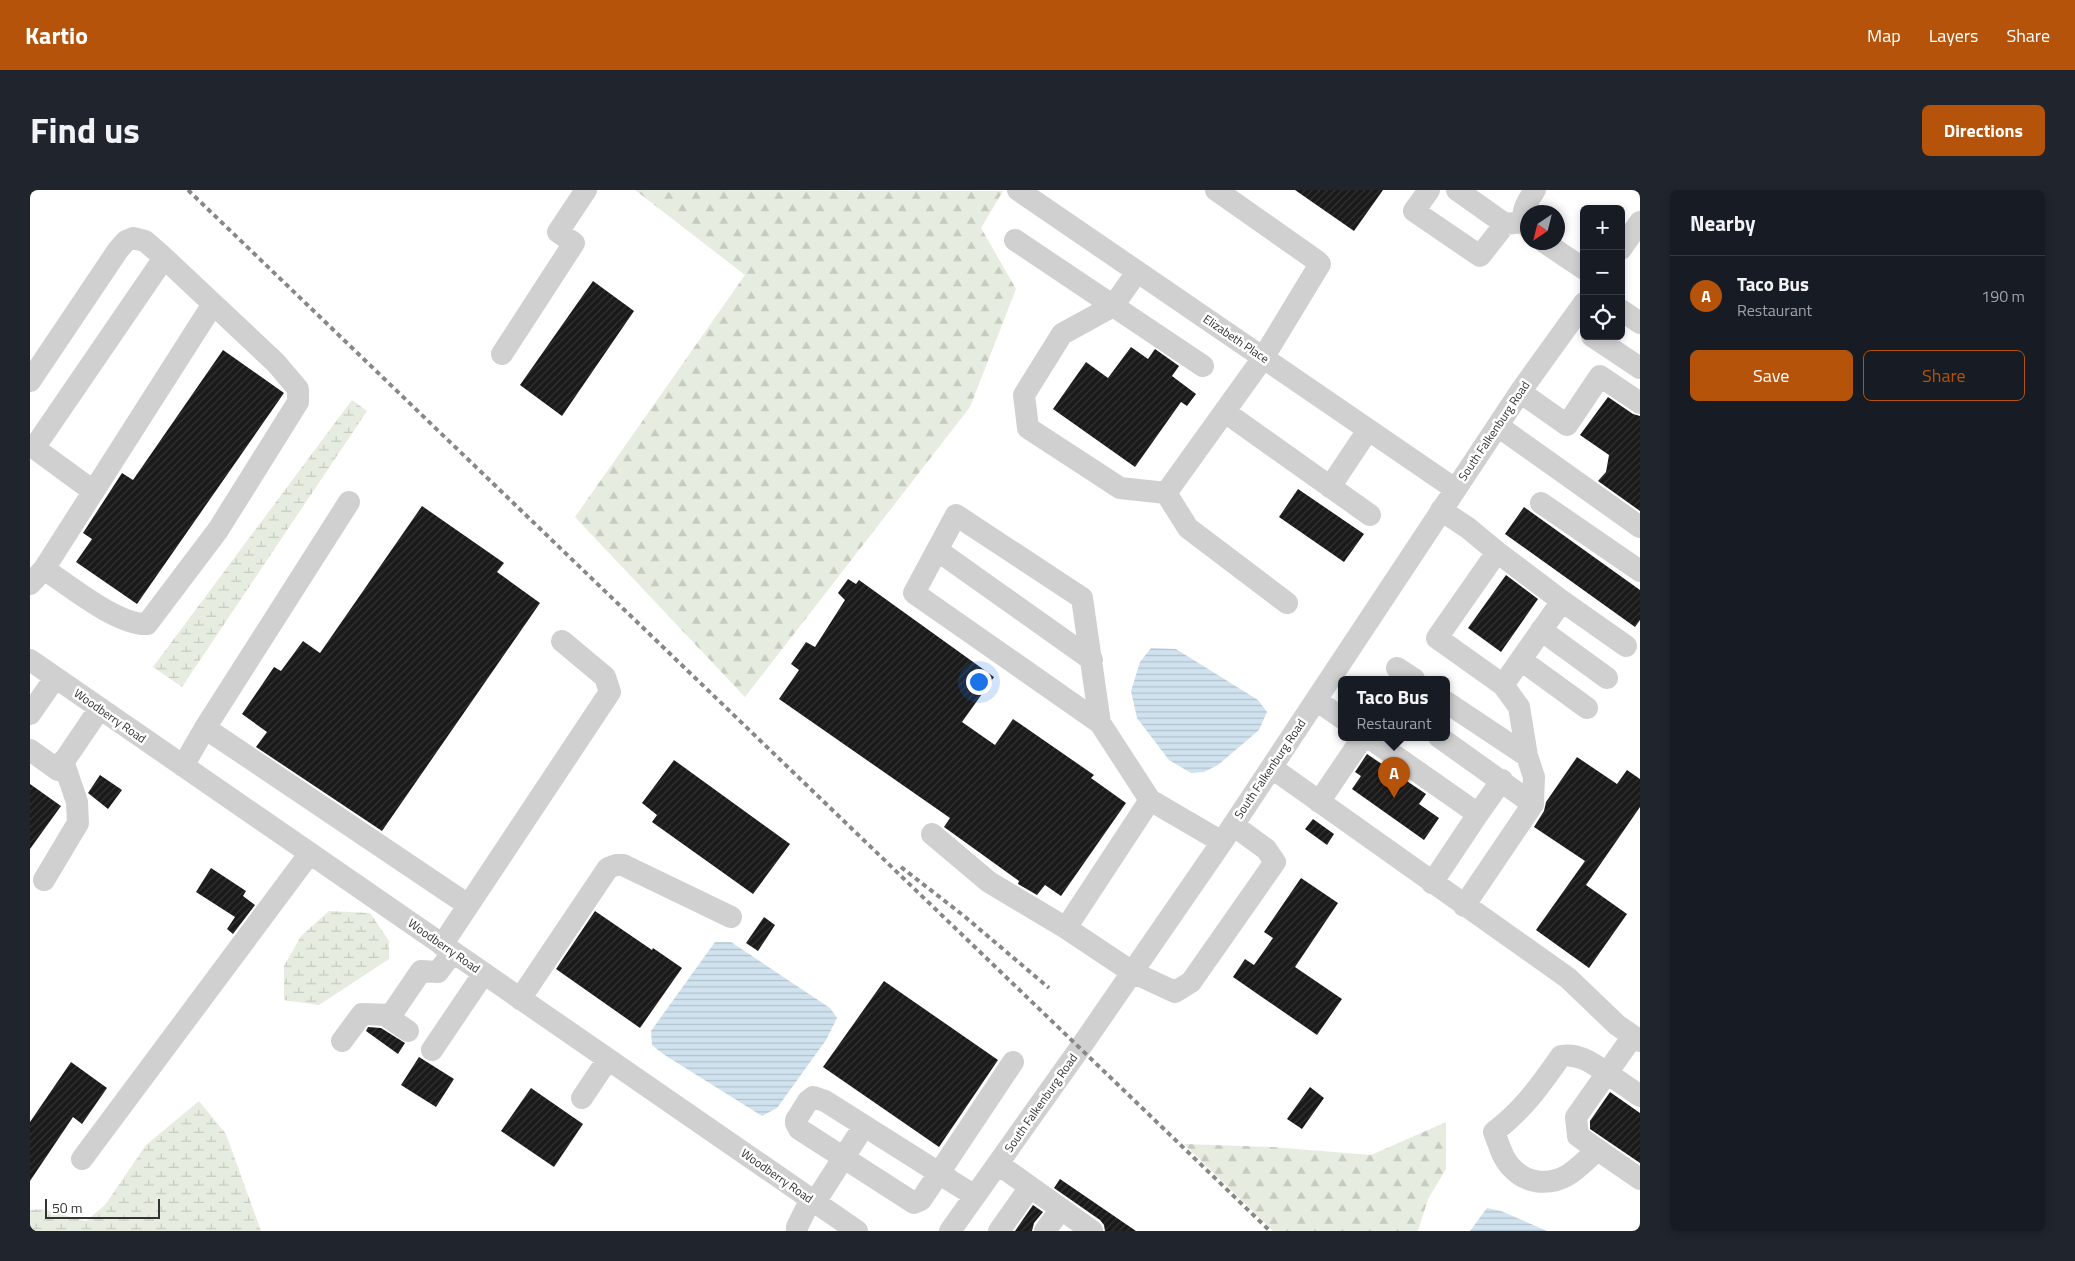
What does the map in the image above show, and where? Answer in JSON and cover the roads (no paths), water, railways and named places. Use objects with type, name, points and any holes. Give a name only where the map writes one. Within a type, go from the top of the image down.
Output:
[{"type":"street","points":[[502,354],[574,243],[558,232],[586,190]]},
{"type":"street","name":"Elizabeth Place","points":[[1018,190],[1041,197],[1137,272],[1455,489]]},
{"type":"street","points":[[1166,493],[1263,358],[1320,264],[1216,190]]},
{"type":"street","points":[[1429,190],[1414,211],[1480,256],[1519,224],[1524,206],[1535,190]]},
{"type":"street","points":[[1457,190],[1519,224]]},
{"type":"street","points":[[1625,243],[1640,222]]},
{"type":"street","points":[[30,381],[118,250],[126,241],[133,238],[145,241],[164,258],[214,304],[276,363],[298,389],[298,402],[218,530],[147,624],[138,624],[119,618],[37,576],[94,492],[214,304]]},
{"type":"street","points":[[1015,240],[1203,366]]},
{"type":"street","points":[[1556,250],[1580,266]]},
{"type":"street","points":[[94,492],[32,446],[164,258]]},
{"type":"street","points":[[1137,272],[1114,306],[1062,334],[1024,395],[1028,428],[1120,488],[1166,493]]},
{"type":"street","points":[[1625,313],[1640,323]]},
{"type":"street","name":"South Falkenburg Road","points":[[950,1231],[1132,972],[1272,768],[1520,392],[1577,326]]},
{"type":"street","points":[[1598,340],[1640,368]]},
{"type":"street","points":[[1520,392],[1567,425],[1600,376],[1640,403]]},
{"type":"street","points":[[1225,412],[1370,515]]},
{"type":"street","points":[[1498,426],[1640,527]]},
{"type":"street","points":[[1330,487],[1368,430]]},
{"type":"street","points":[[1166,493],[1188,528],[1287,603]]},
{"type":"street","points":[[183,766],[205,728],[349,502]]},
{"type":"street","points":[[1541,504],[1640,571]]},
{"type":"street","points":[[1589,537],[1609,505]]},
{"type":"street","points":[[1441,510],[1468,528],[1562,601],[1626,646]]},
{"type":"street","points":[[932,834],[989,882],[1066,928],[1132,972],[1174,992],[1191,982],[1275,862],[1266,850],[1150,800],[1100,723],[914,592],[956,515],[1082,598],[1100,723]]},
{"type":"street","points":[[937,550],[1092,660]]},
{"type":"street","points":[[1464,906],[1533,804],[1534,777],[1527,756],[1519,707],[1503,685],[1437,638],[1498,552]]},
{"type":"street","points":[[1503,685],[1562,601]]},
{"type":"street","points":[[1541,630],[1607,678]]},
{"type":"street","points":[[390,1015],[421,971],[438,972],[468,905],[610,692],[605,678],[562,641]]},
{"type":"street","name":"Woodberry Road","points":[[30,660],[858,1231]]},
{"type":"street","points":[[1521,660],[1587,708]]},
{"type":"street","points":[[30,714],[55,678]]},
{"type":"street","points":[[1316,700],[1338,715]]},
{"type":"street","points":[[1450,705],[1527,756]]},
{"type":"street","points":[[30,750],[58,770],[100,708]]},
{"type":"street","points":[[205,728],[468,905]]},
{"type":"street","points":[[1319,802],[1360,741]]},
{"type":"street","points":[[1374,741],[1478,814]]},
{"type":"street","points":[[1445,741],[1533,804]]},
{"type":"street","points":[[44,880],[78,823],[77,802],[64,761]]},
{"type":"street","points":[[1272,768],[1568,978],[1617,1025],[1636,1038],[1607,1073],[1576,1117],[1578,1136],[1640,1179]]},
{"type":"street","points":[[1432,883],[1502,780]]},
{"type":"street","points":[[1066,928],[1150,800]]},
{"type":"street","points":[[82,1159],[310,853]]},
{"type":"street","points":[[520,998],[608,868],[623,865],[731,917]]},
{"type":"street","points":[[432,1050],[484,973]]},
{"type":"street","points":[[342,1040],[362,1014],[390,1015]]},
{"type":"street","points":[[390,1015],[389,1018],[408,1031]]},
{"type":"street","points":[[1598,1150],[1567,1175],[1550,1182],[1541,1182],[1522,1176],[1510,1166],[1494,1132],[1526,1105],[1561,1056],[1577,1056],[1587,1060],[1640,1096]]},
{"type":"street","points":[[582,1098],[608,1059]]},
{"type":"street","points":[[975,1196],[939,1173],[819,1098],[814,1097],[808,1101],[796,1120],[799,1128],[914,1203],[921,1200],[939,1173],[1013,1062]]},
{"type":"street","points":[[797,1231],[797,1227],[813,1201],[864,1126]]},
{"type":"street","points":[[998,1164],[1092,1231]]},
{"type":"street","points":[[999,1231],[1030,1187]]},
{"type":"street","points":[[1045,1231],[1061,1209]]},
{"type":"water","points":[[1151,648],[1176,649],[1258,700],[1267,712],[1259,730],[1218,765],[1204,772],[1191,773],[1169,760],[1137,718],[1131,691],[1140,662]]},
{"type":"water","points":[[715,942],[731,942],[830,1008],[837,1018],[826,1040],[777,1108],[762,1116],[663,1054],[652,1045],[651,1031]]},
{"type":"water","points":[[1487,1208],[1501,1211],[1547,1231],[1470,1231]]},
{"type":"railway","points":[[188,190],[1270,1231]]},
{"type":"railway","points":[[901,867],[964,916],[1049,988]]},
{"type":"place","name":"Taco Bus","points":[[1394,798]]}]
